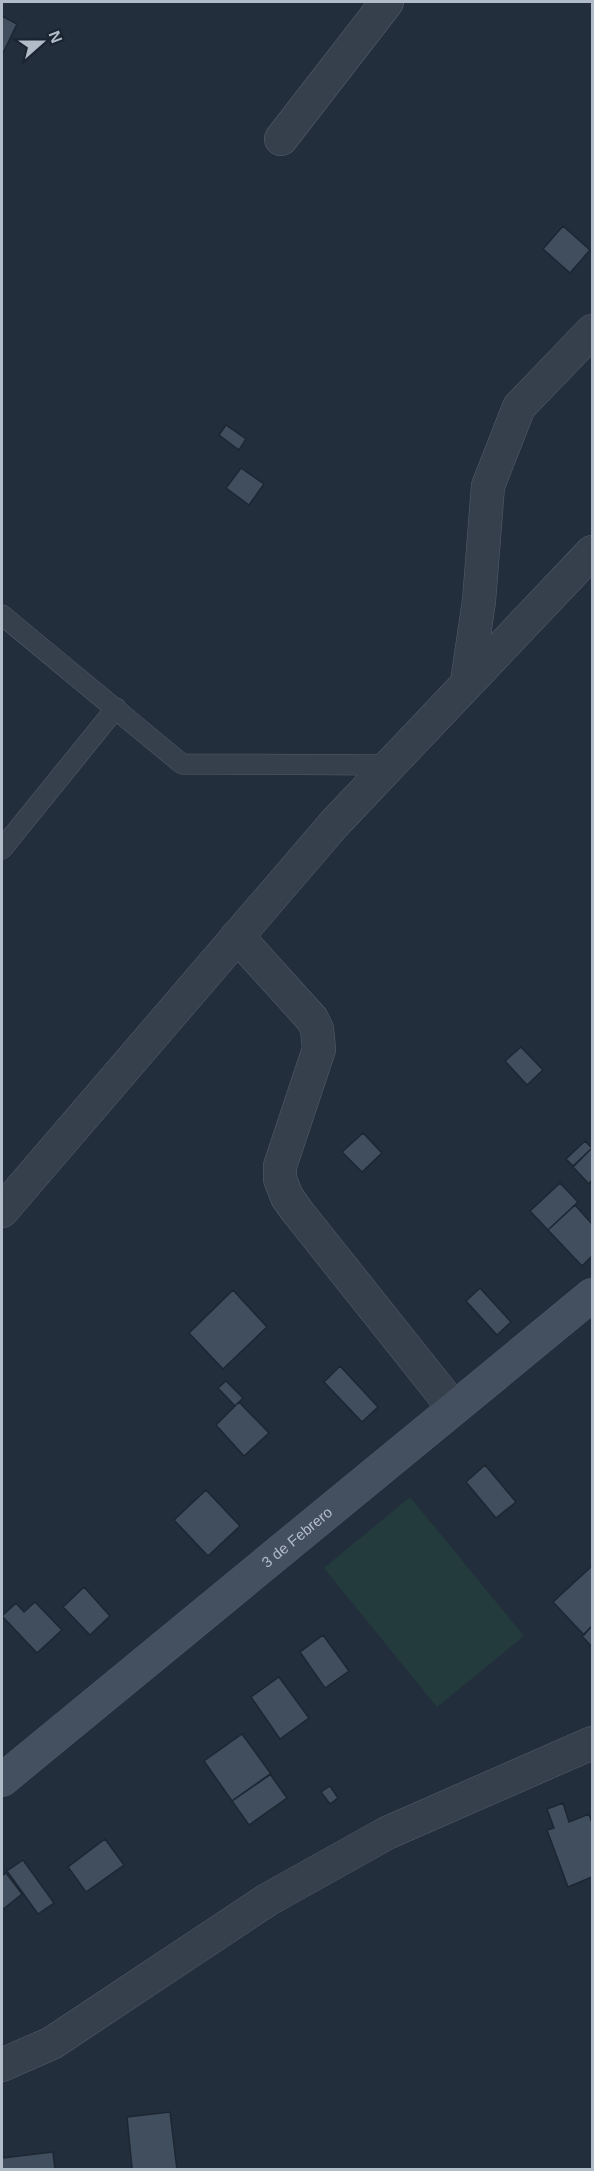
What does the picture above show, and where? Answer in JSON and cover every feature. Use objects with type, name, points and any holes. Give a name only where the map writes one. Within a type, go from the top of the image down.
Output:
[{"type":"street","points":[[280,139],[387,2]]},
{"type":"street","points":[[466,682],[479,601],[489,486],[519,407],[592,331]]},
{"type":"street","points":[[2,1211],[334,824],[466,682],[592,552]]},
{"type":"street","points":[[237,936],[304,1008],[317,1029],[319,1049],[280,1166],[280,1179],[287,1197],[322,1245],[453,1407]]},
{"type":"street","name":"3 de Febrero","points":[[2,1780],[592,1295]]},
{"type":"street","points":[[2,2065],[52,2043],[267,1900],[387,1833],[592,1743]]},
{"type":"lane","points":[[2,615],[182,764],[389,765]]},
{"type":"lane","points":[[2,849],[116,708]]},
{"type":"green space","points":[[410,1497],[524,1636],[437,1707],[324,1568]]},
{"type":"building","points":[[2,16],[17,24],[3,53],[2,52]]},
{"type":"building","points":[[563,226],[590,250],[570,273],[543,249]]},
{"type":"building","points":[[226,425],[246,439],[239,450],[219,435]]},
{"type":"building","points":[[241,468],[264,484],[249,505],[226,488]]},
{"type":"building","points":[[521,1047],[543,1070],[527,1085],[505,1061]]},
{"type":"building","points":[[363,1133],[382,1153],[362,1172],[342,1152]]},
{"type":"building","points":[[585,1141],[592,1148],[573,1166],[566,1159]]},
{"type":"building","points":[[592,1148],[592,1180],[589,1184],[573,1167]]},
{"type":"building","points":[[560,1183],[578,1202],[548,1230],[530,1211]]},
{"type":"building","points":[[575,1205],[592,1224],[592,1256],[582,1266],[548,1230]]},
{"type":"building","points":[[480,1288],[511,1322],[497,1335],[466,1301]]},
{"type":"building","points":[[233,1290],[267,1327],[223,1369],[189,1333]]},
{"type":"building","points":[[340,1366],[378,1407],[362,1422],[324,1382]]},
{"type":"building","points":[[226,1381],[243,1398],[235,1406],[218,1388]]},
{"type":"building","points":[[239,1402],[269,1433],[244,1456],[216,1425]]},
{"type":"building","points":[[485,1465],[516,1502],[496,1518],[466,1482]]},
{"type":"building","points":[[206,1490],[240,1526],[208,1556],[174,1520]]},
{"type":"building","points":[[592,1566],[592,1626],[584,1635],[553,1602]]},
{"type":"building","points":[[84,1587],[110,1616],[90,1635],[63,1607]]},
{"type":"building","points":[[35,1602],[62,1630],[37,1653],[2,1616],[16,1603],[24,1612]]},
{"type":"building","points":[[592,1626],[592,1647],[582,1636]]},
{"type":"building","points":[[323,1635],[349,1671],[325,1688],[300,1652]]},
{"type":"building","points":[[279,1677],[309,1718],[280,1739],[251,1697]]},
{"type":"building","points":[[242,1734],[271,1774],[232,1801],[204,1761]]},
{"type":"building","points":[[270,1774],[287,1798],[249,1825],[232,1801]]},
{"type":"building","points":[[330,1786],[338,1798],[330,1804],[321,1792]]},
{"type":"building","points":[[563,1803],[569,1822],[589,1814],[592,1823],[592,1877],[568,1887],[547,1830],[554,1828],[547,1809]]},
{"type":"building","points":[[105,1839],[124,1865],[86,1892],[68,1867]]},
{"type":"building","points":[[23,1860],[54,1903],[38,1914],[7,1871]]},
{"type":"building","points":[[6,1873],[22,1894],[2,1910],[2,1876]]},
{"type":"building","points":[[170,2112],[177,2170],[123,2170],[132,2168],[127,2117]]},
{"type":"building","points":[[53,2152],[55,2170],[2,2170],[2,2158]]}]
